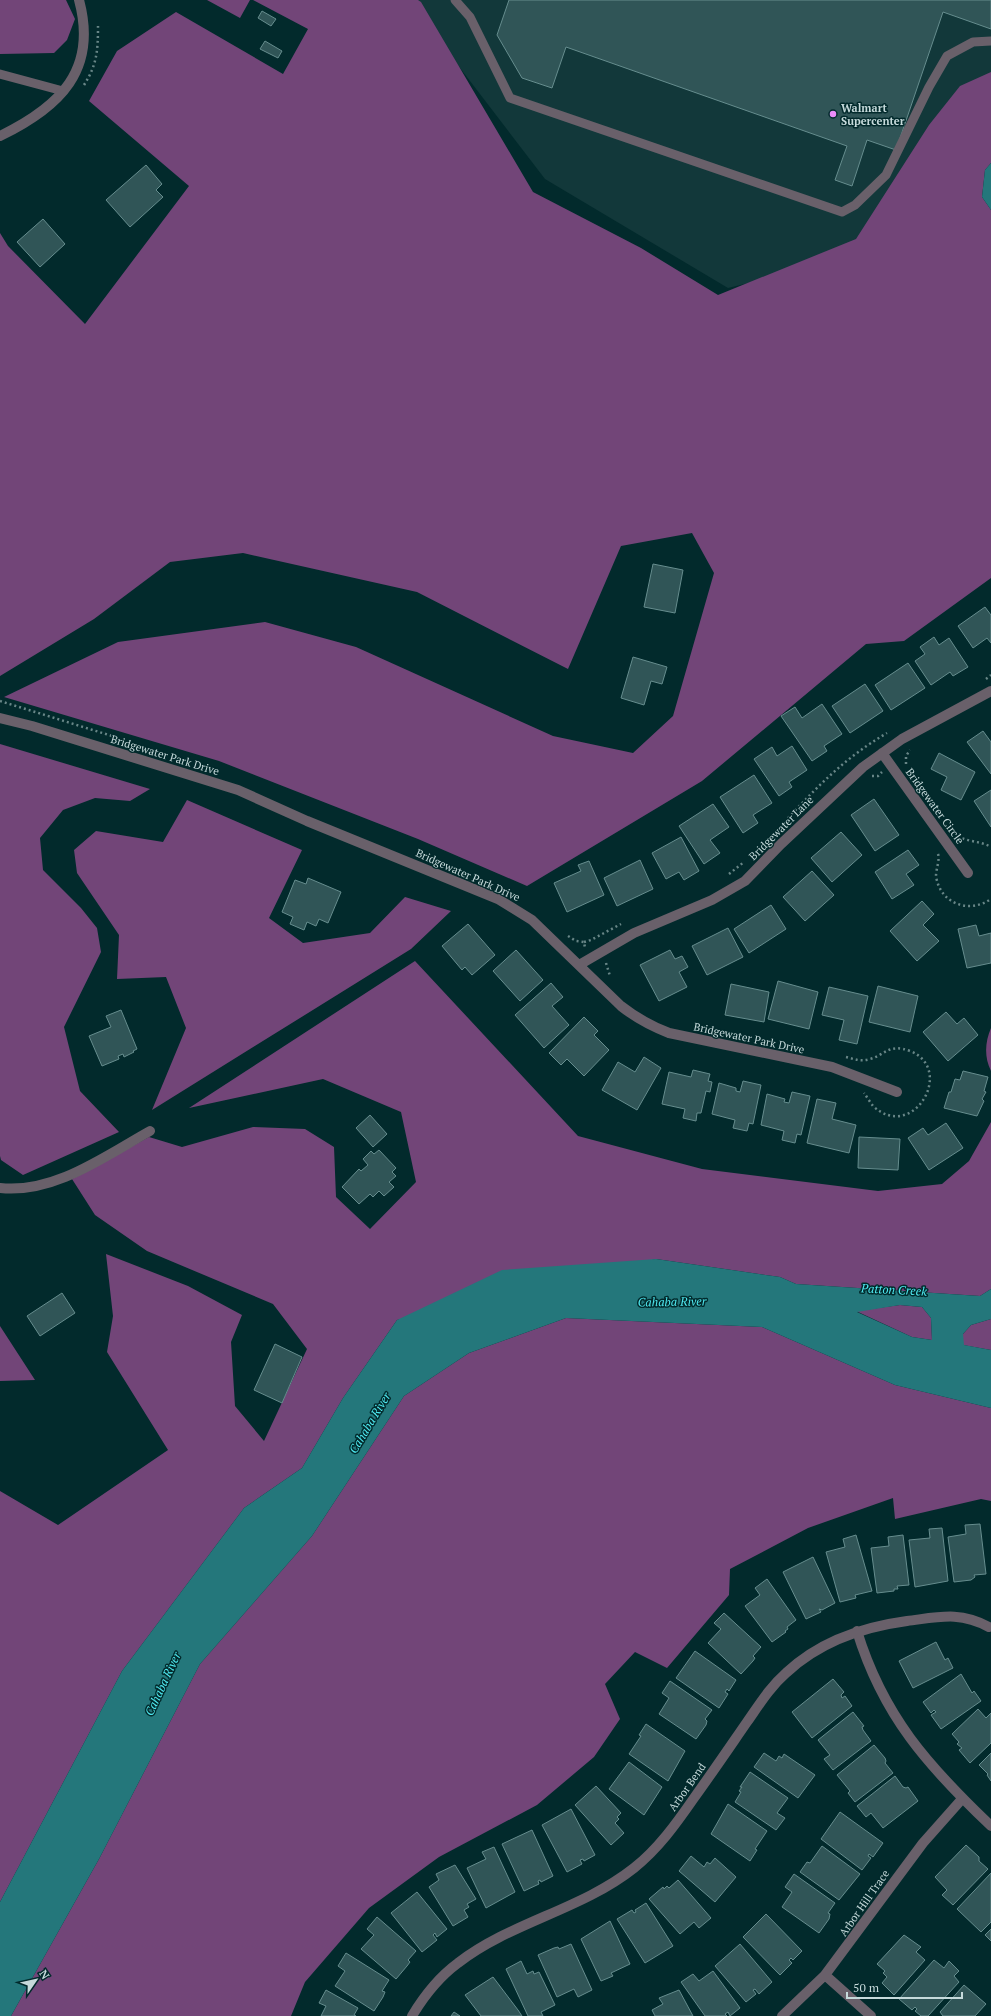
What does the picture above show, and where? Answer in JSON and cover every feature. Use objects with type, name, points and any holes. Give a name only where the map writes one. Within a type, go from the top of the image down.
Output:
[{"type":"street","points":[[0,136],[46,108],[63,91],[77,72],[82,56],[85,38],[84,20],[79,0]]},
{"type":"street","name":"Bridgewater Lane","points":[[579,965],[634,933],[712,900],[745,881],[862,767],[902,738],[991,691]]},
{"type":"street","name":"Bridgewater Park Drive","points":[[0,718],[32,726],[238,790],[307,821],[498,899],[532,920],[625,1010],[657,1028],[669,1033],[832,1068],[897,1092]]},
{"type":"street","name":"Bridgewater Circle","points":[[882,753],[968,873]]},
{"type":"street","points":[[0,1188],[14,1190],[62,1179],[150,1131]]},
{"type":"street","name":"Arbor Bend","points":[[412,2016],[436,1983],[464,1959],[507,1934],[597,1893],[612,1884],[644,1860],[673,1829],[760,1704],[785,1673],[818,1650],[857,1632],[889,1624],[959,1616],[975,1619],[989,1628]]},
{"type":"street","points":[[857,1632],[874,1678],[895,1717],[923,1757],[962,1799],[991,1826]]},
{"type":"street","name":"Arbor Hill Trace","points":[[782,2016],[825,1975],[924,1843],[962,1799]]},
{"type":"street","points":[[825,1975],[871,2016]]},
{"type":"lane","points":[[455,0],[470,17],[510,98],[842,212],[855,205],[886,175],[929,87],[947,56],[973,42],[991,41]]},
{"type":"lane","points":[[0,74],[63,91]]},
{"type":"path","points":[[984,680],[991,675]]},
{"type":"path","points":[[785,822],[830,774],[851,756],[889,732]]},
{"type":"path","points":[[908,768],[905,762],[906,756],[912,749]]},
{"type":"path","points":[[878,776],[883,778]]},
{"type":"path","points":[[956,835],[962,838],[985,843],[991,847]]},
{"type":"path","points":[[935,849],[939,857],[936,875],[944,896],[960,905],[971,907],[983,904],[991,898]]},
{"type":"path","points":[[726,876],[749,857]]},
{"type":"path","points":[[584,942],[624,923]]},
{"type":"shaded area","points":[[0,0],[66,0],[75,19],[67,40],[54,53],[0,54]]},
{"type":"shaded area","points":[[207,0],[250,0],[240,18]]},
{"type":"shaded area","points":[[253,0],[418,0],[421,2],[533,192],[641,248],[718,295],[856,239],[929,125],[960,86],[991,72],[991,163],[985,170],[982,197],[991,210],[991,578],[904,641],[866,644],[702,781],[527,886],[418,839],[219,761],[4,697],[118,642],[265,622],[356,647],[553,736],[633,753],[673,716],[714,573],[692,533],[621,546],[568,669],[417,592],[243,553],[170,562],[94,619],[0,676],[0,233],[8,246],[85,324],[189,186],[89,101],[117,51],[176,12],[283,74],[308,29]]},
{"type":"shaded area","points":[[408,0],[991,0],[991,126],[855,257],[728,288],[545,179]]},
{"type":"shaded area","points":[[0,744],[150,789],[130,801],[95,798],[63,810],[40,838],[43,870],[81,908],[97,928],[101,952],[64,1027],[80,1091],[119,1132],[23,1175],[1,1160],[0,1156]]},
{"type":"shaded area","points":[[187,800],[302,850],[269,918],[303,943],[370,933],[405,897],[451,911],[411,949],[152,1110],[186,1028],[166,977],[117,979],[119,935],[77,873],[74,850],[96,831],[163,842]]},
{"type":"shaded area","points":[[415,961],[578,1136],[702,1169],[878,1191],[942,1184],[969,1161],[991,1122],[991,1289],[980,1296],[796,1284],[780,1277],[656,1259],[397,1320],[343,1398],[302,1468],[244,1508],[122,1671],[0,1902],[0,1491],[58,1525],[168,1450],[107,1352],[113,1316],[106,1254],[188,1286],[242,1315],[231,1342],[235,1406],[264,1441],[307,1349],[273,1304],[147,1251],[95,1215],[72,1179],[149,1137],[182,1147],[253,1127],[305,1129],[334,1147],[336,1197],[370,1229],[416,1182],[401,1112],[323,1079],[189,1108]]},
{"type":"shaded area","points":[[991,1028],[991,1071],[987,1060],[986,1050],[987,1039]]},
{"type":"shaded area","points":[[900,1305],[922,1307],[931,1318],[932,1340],[912,1337],[856,1311]]},
{"type":"shaded area","points":[[566,1318],[762,1327],[895,1385],[991,1408],[991,1501],[981,1499],[895,1519],[893,1498],[808,1528],[730,1569],[729,1595],[667,1668],[635,1652],[605,1684],[620,1719],[594,1757],[537,1805],[439,1857],[369,1908],[305,1982],[291,2016],[11,2016],[99,1859],[200,1664],[312,1536],[404,1396],[469,1353]]},
{"type":"shaded area","points":[[991,1319],[991,1350],[963,1345],[963,1334],[971,1325]]},
{"type":"shaded area","points":[[0,1326],[35,1380],[0,1381]]},
{"type":"water","points":[[991,163],[991,210],[982,197],[985,170]]},
{"type":"water","name":"Cahaba River","points":[[656,1259],[780,1277],[796,1284],[980,1296],[991,1289],[991,1319],[971,1325],[963,1334],[964,1345],[991,1350],[991,1408],[895,1385],[762,1327],[566,1318],[469,1353],[404,1396],[312,1536],[200,1664],[99,1859],[11,2016],[0,2016],[0,1902],[122,1671],[244,1508],[302,1468],[343,1398],[397,1320],[502,1270]],"holes":[[[900,1305],[922,1307],[931,1318],[932,1340],[912,1337],[857,1312]]]},
{"type":"building","name":"Walmart Supercenter","points":[[509,0],[991,0],[991,29],[943,12],[896,150],[867,140],[852,186],[835,180],[847,146],[566,47],[552,88],[522,78],[497,35]]},
{"type":"building","points":[[262,11],[276,19],[271,26],[258,18]]},
{"type":"building","points":[[265,41],[282,51],[278,58],[260,49]]},
{"type":"building","points":[[146,165],[162,184],[156,190],[163,197],[130,227],[106,200]]},
{"type":"building","points":[[43,219],[65,244],[40,267],[17,242]]},
{"type":"building","points":[[653,564],[683,570],[675,613],[644,607]]},
{"type":"building","points":[[985,607],[991,615],[991,643],[987,638],[973,648],[958,626]]},
{"type":"building","points":[[934,637],[939,645],[949,638],[968,667],[953,676],[950,672],[931,685],[915,661],[925,654],[920,647]]},
{"type":"building","points":[[633,657],[667,667],[662,684],[651,681],[644,705],[621,698]]},
{"type":"building","points":[[908,663],[925,688],[891,710],[875,685]]},
{"type":"building","points":[[865,684],[883,711],[850,733],[832,706]]},
{"type":"building","points":[[822,704],[842,734],[824,746],[827,751],[812,761],[781,716],[795,707],[802,718]]},
{"type":"building","points":[[983,731],[991,742],[991,774],[967,742]]},
{"type":"building","points":[[792,746],[807,770],[789,782],[792,787],[779,796],[754,759],[772,747],[777,756]]},
{"type":"building","points":[[939,753],[975,772],[961,800],[941,790],[947,777],[931,769]]},
{"type":"building","points":[[754,775],[772,803],[753,815],[758,823],[743,833],[720,797]]},
{"type":"building","points":[[991,790],[991,827],[974,801]]},
{"type":"building","points":[[874,799],[899,835],[875,851],[851,815]]},
{"type":"building","points":[[713,804],[729,827],[710,840],[720,853],[704,864],[679,826]]},
{"type":"building","points":[[841,832],[862,855],[832,882],[811,858]]},
{"type":"building","points":[[681,837],[699,871],[684,880],[679,872],[666,879],[652,853]]},
{"type":"building","points":[[908,850],[919,865],[906,874],[914,885],[892,899],[875,872]]},
{"type":"building","points":[[640,860],[653,889],[617,906],[604,878]]},
{"type":"building","points":[[589,861],[604,895],[567,912],[554,883],[581,871],[578,865]]},
{"type":"building","points":[[812,871],[834,895],[805,921],[783,897]]},
{"type":"building","points":[[308,878],[341,892],[328,923],[319,919],[316,926],[307,922],[304,930],[290,924],[293,917],[282,912],[295,880],[306,884]]},
{"type":"building","points":[[922,901],[934,914],[923,925],[939,941],[917,961],[890,931]]},
{"type":"building","points":[[771,905],[786,929],[749,953],[734,929]]},
{"type":"building","points":[[468,924],[495,955],[472,975],[465,967],[462,970],[442,946]]},
{"type":"building","points":[[976,925],[979,936],[991,933],[991,963],[967,968],[958,929]]},
{"type":"building","points":[[728,928],[743,957],[707,975],[692,946]]},
{"type":"building","points":[[516,950],[543,980],[520,1001],[493,971]]},
{"type":"building","points":[[670,950],[675,959],[682,956],[688,967],[679,972],[687,987],[659,1001],[640,965]]},
{"type":"building","points":[[778,981],[818,992],[809,1029],[768,1019]]},
{"type":"building","points":[[551,983],[563,997],[552,1006],[569,1025],[544,1048],[515,1015]]},
{"type":"building","points":[[731,984],[769,992],[764,1022],[725,1015]]},
{"type":"building","points":[[878,986],[918,996],[910,1032],[869,1022]]},
{"type":"building","points":[[829,987],[868,996],[857,1044],[839,1040],[844,1020],[822,1015]]},
{"type":"building","points":[[121,1010],[137,1049],[124,1057],[123,1054],[118,1056],[119,1059],[102,1066],[89,1036],[111,1027],[106,1016]]},
{"type":"building","points":[[946,1012],[957,1024],[964,1018],[978,1035],[948,1061],[923,1032]]},
{"type":"building","points":[[584,1017],[598,1031],[594,1035],[609,1050],[584,1076],[567,1059],[561,1065],[549,1053]]},
{"type":"building","points":[[644,1057],[661,1068],[637,1110],[602,1090],[618,1062],[635,1072]]},
{"type":"building","points":[[693,1070],[710,1074],[708,1081],[712,1082],[710,1092],[706,1091],[701,1113],[697,1113],[696,1121],[683,1118],[685,1109],[662,1104],[669,1072],[691,1077]]},
{"type":"building","points":[[963,1071],[988,1077],[984,1091],[986,1092],[982,1099],[984,1101],[977,1116],[944,1108],[955,1079],[960,1080]]},
{"type":"building","points":[[743,1081],[761,1085],[753,1124],[749,1123],[747,1131],[733,1128],[735,1120],[712,1114],[719,1083],[736,1088],[736,1091],[740,1092]]},
{"type":"building","points":[[792,1092],[810,1096],[801,1135],[797,1134],[795,1143],[782,1140],[784,1131],[761,1125],[767,1094],[785,1099],[784,1102],[789,1103]]},
{"type":"building","points":[[817,1099],[836,1103],[832,1119],[856,1125],[849,1153],[807,1143]]},
{"type":"building","points":[[370,1115],[387,1134],[373,1147],[356,1128]]},
{"type":"building","points":[[946,1123],[963,1148],[929,1170],[908,1138],[923,1128],[928,1135]]},
{"type":"building","points":[[859,1137],[900,1139],[898,1170],[858,1168]]},
{"type":"building","points":[[379,1150],[396,1168],[392,1172],[396,1176],[389,1182],[394,1187],[384,1196],[379,1191],[373,1197],[370,1194],[359,1204],[342,1187],[359,1169],[361,1171],[368,1165],[363,1159],[371,1151],[374,1154]]},
{"type":"building","points":[[62,1293],[75,1313],[40,1336],[27,1316]]},
{"type":"building","points":[[275,1344],[302,1357],[282,1403],[254,1390]]},
{"type":"building","points":[[980,1524],[986,1574],[974,1575],[975,1577],[971,1580],[954,1582],[948,1537],[966,1534],[965,1525]]},
{"type":"building","points":[[942,1528],[948,1581],[915,1587],[909,1540],[930,1538],[929,1529]]},
{"type":"building","points":[[856,1535],[872,1591],[855,1595],[856,1598],[840,1602],[826,1552],[845,1547],[843,1539]]},
{"type":"building","points":[[903,1535],[909,1585],[897,1586],[898,1589],[894,1589],[894,1591],[877,1593],[871,1548],[889,1546],[888,1537]]},
{"type":"building","points":[[813,1557],[835,1603],[822,1610],[819,1609],[821,1612],[806,1619],[783,1572]]},
{"type":"building","points":[[767,1579],[796,1620],[787,1627],[788,1629],[785,1631],[786,1632],[772,1642],[745,1606],[760,1595],[755,1588]]},
{"type":"building","points":[[724,1613],[761,1647],[753,1656],[755,1658],[753,1661],[741,1674],[708,1643],[721,1629],[714,1623]]},
{"type":"building","points":[[936,1642],[945,1660],[948,1658],[953,1668],[913,1688],[899,1661]]},
{"type":"building","points":[[695,1651],[736,1680],[729,1691],[727,1689],[725,1692],[728,1694],[719,1708],[676,1678]]},
{"type":"building","points":[[961,1674],[972,1693],[974,1691],[981,1701],[941,1729],[931,1715],[936,1712],[934,1710],[931,1713],[923,1702]]},
{"type":"building","points":[[833,1679],[844,1692],[841,1695],[842,1698],[845,1696],[852,1706],[812,1738],[792,1712]]},
{"type":"building","points":[[670,1681],[712,1710],[705,1719],[707,1721],[706,1725],[696,1739],[659,1714],[669,1698],[662,1693]]},
{"type":"building","points":[[978,1709],[986,1718],[991,1713],[991,1743],[970,1763],[959,1750],[962,1748],[957,1744],[959,1742],[952,1734]]},
{"type":"building","points":[[853,1712],[864,1726],[862,1727],[863,1730],[871,1741],[833,1770],[824,1759],[830,1755],[818,1740]]},
{"type":"building","points":[[646,1724],[685,1751],[668,1781],[629,1754],[641,1736],[639,1735]]},
{"type":"building","points":[[874,1745],[885,1758],[885,1763],[893,1773],[855,1802],[848,1793],[850,1791],[837,1775]]},
{"type":"building","points":[[764,1753],[776,1761],[779,1756],[782,1758],[784,1754],[815,1775],[798,1798],[754,1767]]},
{"type":"building","points":[[991,1753],[991,1781],[987,1775],[988,1774],[979,1765]]},
{"type":"building","points":[[629,1762],[662,1787],[644,1815],[609,1789]]},
{"type":"building","points":[[750,1772],[788,1798],[777,1813],[785,1818],[776,1830],[735,1802],[741,1792],[739,1791],[742,1787],[740,1787]]},
{"type":"building","points":[[895,1776],[903,1787],[908,1787],[918,1801],[883,1828],[871,1813],[866,1817],[857,1806]]},
{"type":"building","points":[[596,1786],[621,1813],[617,1817],[619,1819],[615,1823],[624,1833],[611,1845],[575,1805]]},
{"type":"building","points":[[728,1804],[767,1831],[755,1849],[757,1850],[750,1861],[711,1834]]},
{"type":"building","points":[[571,1809],[595,1855],[584,1861],[583,1859],[580,1860],[582,1864],[567,1872],[542,1825]]},
{"type":"building","points":[[840,1812],[883,1843],[873,1857],[869,1854],[868,1856],[871,1858],[862,1870],[821,1839]]},
{"type":"building","points":[[532,1830],[553,1876],[541,1882],[540,1880],[538,1881],[539,1884],[524,1891],[502,1844]]},
{"type":"building","points":[[966,1845],[979,1857],[979,1861],[988,1869],[953,1905],[942,1895],[947,1890],[935,1877]]},
{"type":"building","points":[[822,1846],[860,1874],[839,1900],[800,1872],[807,1862],[810,1863]]},
{"type":"building","points":[[494,1847],[515,1892],[486,1908],[467,1868],[486,1859],[482,1852]]},
{"type":"building","points":[[691,1856],[704,1867],[707,1862],[710,1864],[715,1858],[736,1877],[715,1902],[679,1871]]},
{"type":"building","points":[[455,1865],[476,1899],[467,1904],[469,1907],[464,1910],[468,1917],[453,1926],[429,1887],[439,1880],[436,1874]]},
{"type":"building","points":[[991,1873],[991,1922],[981,1932],[957,1909]]},
{"type":"building","points":[[794,1874],[835,1903],[828,1913],[830,1914],[829,1919],[819,1933],[782,1907],[792,1892],[785,1887]]},
{"type":"building","points":[[678,1880],[711,1918],[699,1928],[694,1922],[680,1934],[649,1899],[663,1887],[664,1889],[667,1886],[669,1888]]},
{"type":"building","points":[[417,1892],[447,1929],[437,1937],[435,1933],[433,1935],[437,1940],[422,1952],[391,1913]]},
{"type":"building","points":[[646,1903],[673,1946],[645,1963],[617,1919],[632,1910],[634,1913],[636,1912],[635,1910]]},
{"type":"building","points":[[766,1914],[802,1951],[793,1960],[791,1958],[789,1960],[792,1963],[780,1975],[743,1937]]},
{"type":"building","points":[[377,1917],[416,1951],[408,1960],[410,1962],[396,1979],[361,1949],[374,1935],[367,1929]]},
{"type":"building","points":[[610,1921],[630,1964],[611,1973],[613,1976],[601,1981],[581,1939]]},
{"type":"building","points":[[991,1929],[991,1941],[985,1935]]},
{"type":"building","points":[[904,1935],[921,1947],[916,1952],[925,1960],[894,1995],[882,1983],[887,1977],[883,1973],[885,1971],[877,1964]]},
{"type":"building","points":[[571,1944],[592,1990],[578,1997],[574,1989],[557,1997],[538,1955],[554,1948],[558,1947],[559,1949]]},
{"type":"building","points":[[740,1944],[772,1982],[759,1994],[755,1989],[753,1990],[756,1994],[746,2002],[715,1966]]},
{"type":"building","points":[[346,1953],[389,1980],[382,1991],[385,1992],[383,1997],[374,2011],[335,1986],[345,1971],[338,1966]]},
{"type":"building","points":[[934,1960],[944,1968],[949,1961],[959,1971],[954,1976],[959,1982],[928,2016],[921,2016],[915,2011],[917,2009],[915,2007],[912,2010],[899,1999]]},
{"type":"building","points":[[521,1961],[527,1974],[533,1971],[534,1974],[539,1972],[555,2005],[541,2012],[543,2016],[528,2016],[506,1969]]},
{"type":"building","points":[[713,1971],[740,2008],[730,2016],[728,2012],[725,2014],[727,2016],[705,2016],[681,1982],[693,1974],[699,1981]]},
{"type":"building","points":[[493,1977],[522,2016],[481,2016],[465,1995]]},
{"type":"building","points":[[964,1985],[986,2004],[975,2016],[943,2016],[940,2012]]},
{"type":"building","points":[[326,1990],[358,2008],[354,2015],[356,2016],[321,2016],[326,2006],[319,2003]]},
{"type":"building","points":[[679,1990],[693,2016],[655,2016],[652,2010],[663,2004],[659,1998]]},
{"type":"building","points":[[454,2012],[460,2016],[451,2016]]},
{"type":"place","name":"Walmart Supercenter","points":[[833,114]]},
{"type":"water label","name":"Patton Creek","points":[[894,1290]]}]
